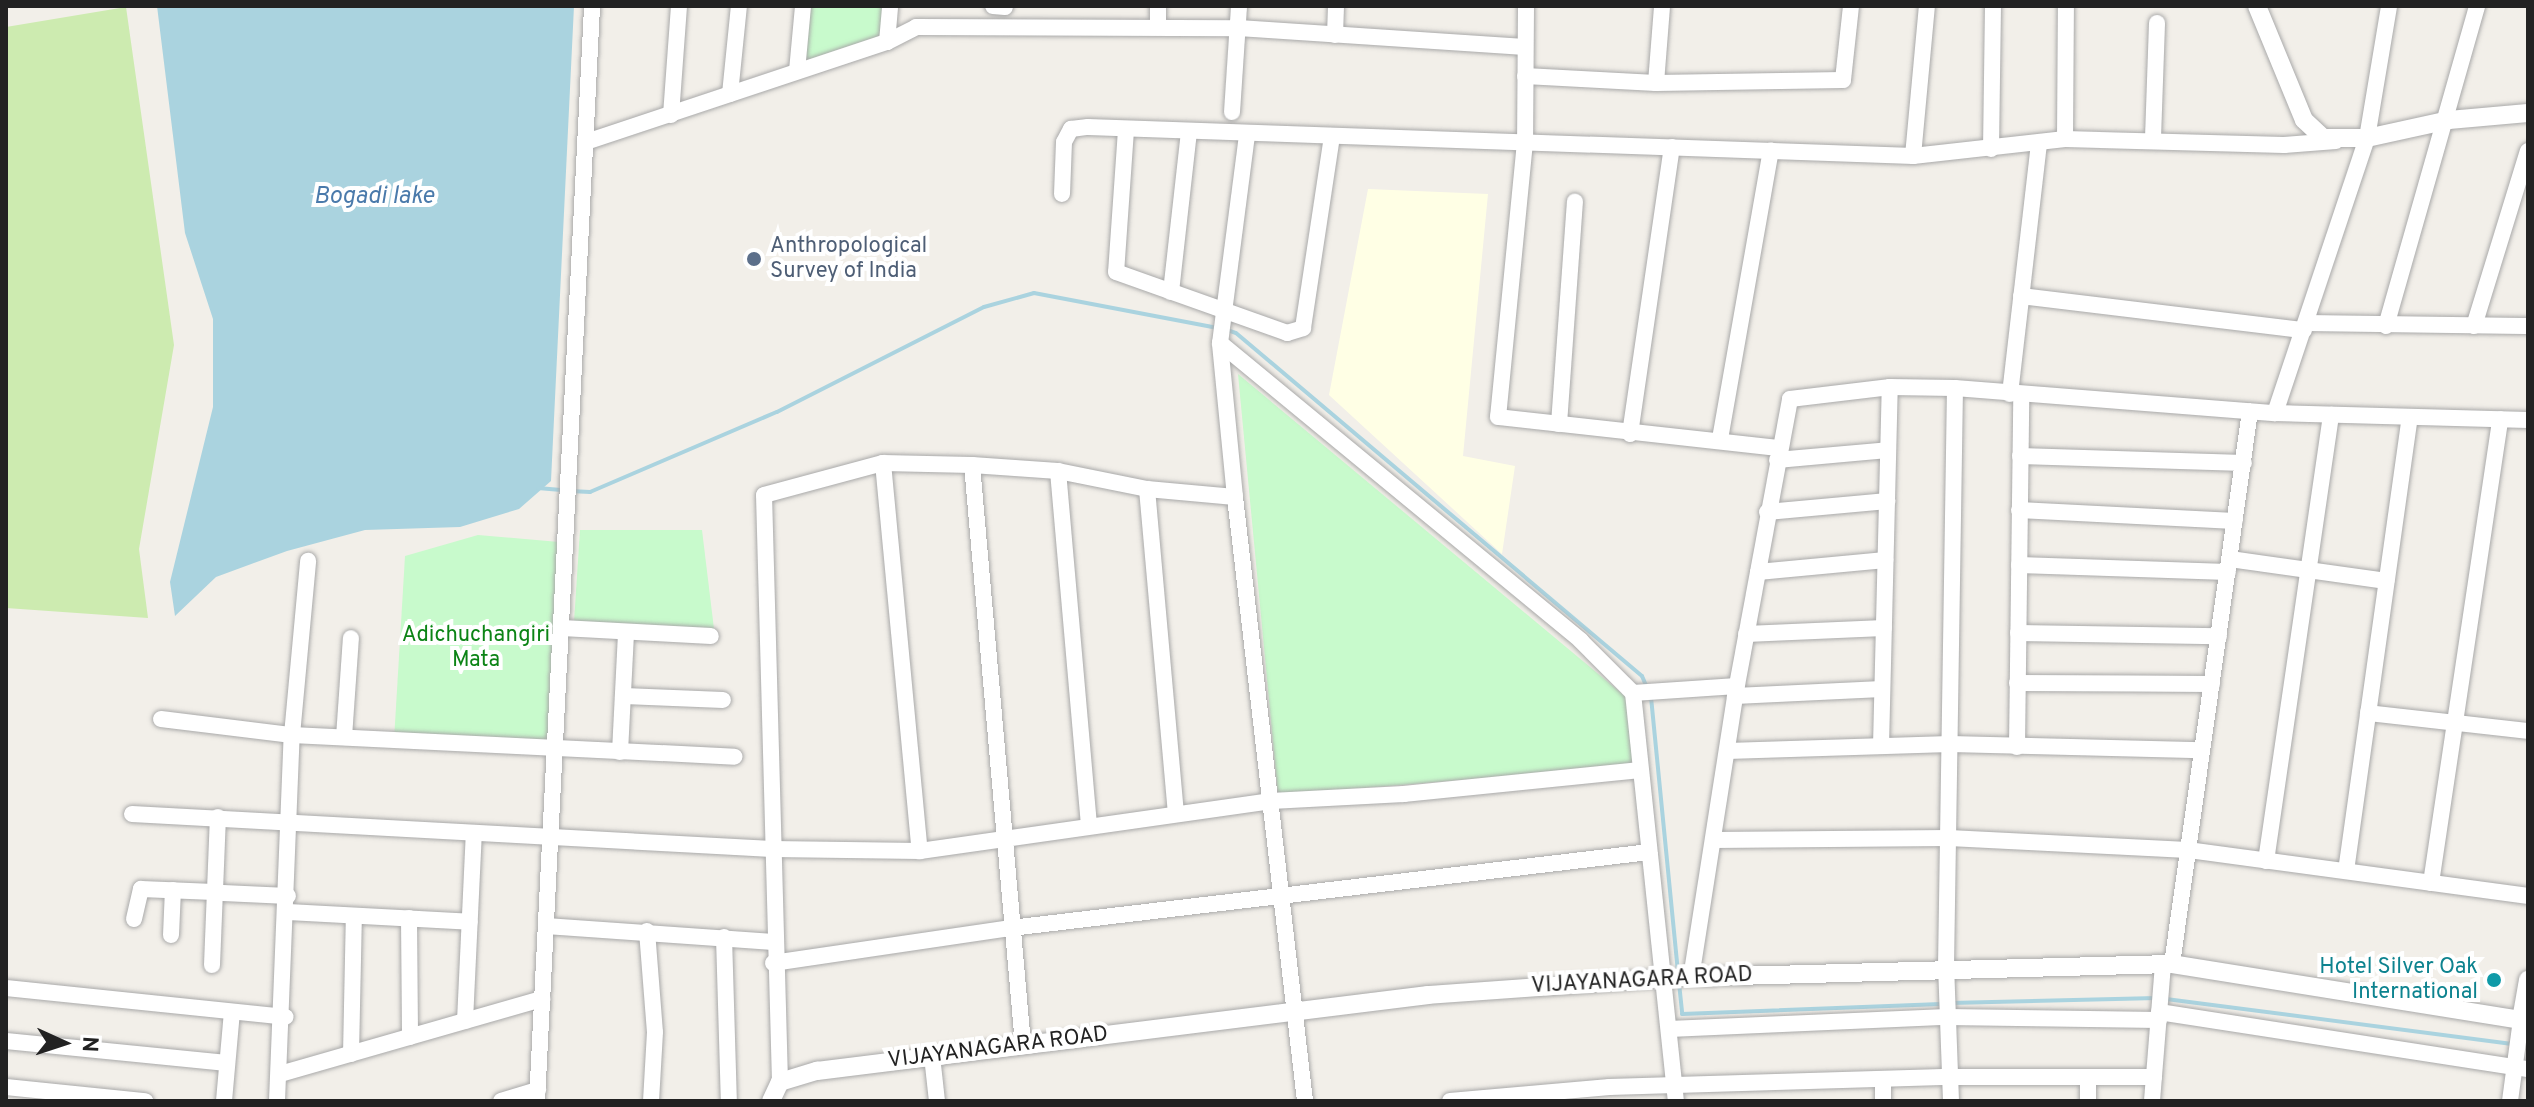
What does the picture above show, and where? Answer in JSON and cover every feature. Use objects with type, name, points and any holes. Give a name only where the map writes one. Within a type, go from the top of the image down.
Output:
[{"type":"street","points":[[501,1101],[538,1096],[592,6]]},
{"type":"street","points":[[671,115],[679,6]]},
{"type":"street","points":[[730,94],[739,6]]},
{"type":"street","points":[[797,71],[803,6]]},
{"type":"street","points":[[887,42],[890,6]]},
{"type":"street","points":[[993,6],[1005,7]]},
{"type":"street","points":[[1158,6],[1158,27]]},
{"type":"street","points":[[1232,112],[1239,6]]},
{"type":"street","points":[[1335,35],[1336,6]]},
{"type":"street","points":[[1526,6],[1525,142],[1498,417],[1630,434],[1720,439],[1778,454],[1888,450]]},
{"type":"street","points":[[1656,83],[1662,6]]},
{"type":"street","points":[[1525,76],[1656,83],[1843,80],[1851,6]]},
{"type":"street","points":[[1913,156],[1927,6]]},
{"type":"street","points":[[1991,149],[1993,6]]},
{"type":"street","points":[[2065,139],[2066,6]]},
{"type":"street","points":[[2257,6],[2304,120],[2314,132],[2337,141]]},
{"type":"street","points":[[2275,413],[2367,138],[2389,6]]},
{"type":"street","points":[[2386,326],[2449,120],[2477,6]]},
{"type":"street","points":[[2153,138],[2157,23]]},
{"type":"street","points":[[586,142],[887,42],[916,27],[1239,28],[1524,47]]},
{"type":"street","points":[[1062,194],[1064,142],[1071,129],[1913,156],[2065,139],[2153,138],[2284,145],[2367,138],[2449,120],[2528,113]]},
{"type":"street","points":[[1126,130],[1116,272],[1171,292],[1221,326],[1581,641],[1633,693],[1675,1093]]},
{"type":"street","points":[[1171,292],[1189,132]]},
{"type":"street","points":[[1247,134],[1221,326],[1235,497],[1305,1101]]},
{"type":"street","points":[[1221,326],[1287,333],[1303,328],[1332,136]]},
{"type":"street","points":[[2017,747],[2020,456],[2016,394],[2021,296],[2039,143]]},
{"type":"street","points":[[1630,434],[1672,147]]},
{"type":"street","points":[[1720,439],[1771,150]]},
{"type":"street","points":[[2474,326],[2528,151]]},
{"type":"street","points":[[1559,424],[1575,202]]},
{"type":"street","points":[[2021,296],[2305,326],[2528,326]]},
{"type":"street","points":[[1881,746],[1890,387]]},
{"type":"street","points":[[1691,978],[1736,691],[1790,399],[1890,387],[1955,388],[2275,413],[2528,420]]},
{"type":"street","points":[[1951,1101],[1946,967],[1955,388]]},
{"type":"street","points":[[2161,1101],[2152,1100],[2159,1016],[2188,850],[2250,411]]},
{"type":"street","points":[[2266,861],[2306,569],[2331,415]]},
{"type":"street","points":[[2346,871],[2410,418]]},
{"type":"street","points":[[2431,883],[2500,419]]},
{"type":"street","points":[[2020,456],[2244,463]]},
{"type":"street","points":[[771,1101],[780,1082],[773,963],[764,495],[883,463],[1058,471],[1147,489],[1235,497]]},
{"type":"street","points":[[883,463],[920,851]]},
{"type":"street","points":[[972,465],[1023,1045]]},
{"type":"street","points":[[1058,471],[1089,824]]},
{"type":"street","points":[[1147,489],[1176,814]]},
{"type":"street","points":[[1767,512],[1887,501]]},
{"type":"street","points":[[2019,510],[2235,521]]},
{"type":"street","points":[[1758,572],[1885,560]]},
{"type":"street","points":[[277,1101],[285,1017],[292,735],[308,561]]},
{"type":"street","points":[[2019,565],[2306,569],[2386,581]]},
{"type":"street","points":[[562,628],[711,636]]},
{"type":"street","points":[[1746,634],[1884,628]]},
{"type":"street","points":[[620,752],[626,632]]},
{"type":"street","points":[[2018,633],[2219,636]]},
{"type":"street","points":[[344,737],[351,638]]},
{"type":"street","points":[[2017,683],[2212,684]]},
{"type":"street","points":[[1633,693],[1882,689]]},
{"type":"street","points":[[624,696],[723,700]]},
{"type":"street","points":[[2368,713],[2528,731]]},
{"type":"street","points":[[161,719],[292,735],[734,757]]},
{"type":"street","points":[[1727,751],[1950,744],[2202,750]]},
{"type":"street","points":[[132,814],[772,849],[920,851],[1089,824],[1271,801],[1404,794],[1640,770]]},
{"type":"street","points":[[212,965],[218,892],[218,817]]},
{"type":"street","points":[[465,1021],[474,833]]},
{"type":"street","points":[[1713,840],[1949,838],[2188,850],[2528,896]]},
{"type":"street","points":[[773,963],[1011,928],[1279,894],[1649,852]]},
{"type":"street","points":[[134,919],[141,889],[218,892],[354,916],[470,922]]},
{"type":"street","points":[[171,935],[173,890]]},
{"type":"street","points":[[351,1054],[354,916]]},
{"type":"street","points":[[409,918],[410,1037]]},
{"type":"street","points":[[546,926],[773,942]]},
{"type":"street","points":[[647,931],[655,1032],[651,1101]]},
{"type":"street","points":[[724,937],[729,1101]]},
{"type":"street","name":"VIJAYANAGARA ROAD","points":[[780,1082],[817,1071],[1428,995],[1663,978],[1946,967],[2168,964],[2525,1021]]},
{"type":"street","points":[[2510,1101],[2521,1068],[2528,980]]},
{"type":"street","points":[[6,988],[285,1017]]},
{"type":"street","points":[[280,1074],[542,999]]},
{"type":"street","points":[[224,1101],[232,1012]]},
{"type":"street","points":[[1669,1029],[1947,1017],[2159,1016],[2521,1068]]},
{"type":"street","points":[[6,1041],[227,1063]]},
{"type":"street","points":[[932,1056],[937,1101]]},
{"type":"street","points":[[2088,1077],[2088,1101]]},
{"type":"street","points":[[1450,1101],[1675,1093],[1883,1079],[2154,1077]]},
{"type":"street","points":[[1883,1079],[1883,1101]]},
{"type":"street","points":[[6,1087],[145,1101]]},
{"type":"shaded area","points":[[1368,189],[1488,194],[1463,456],[1515,466],[1502,554],[1329,395]]},
{"type":"green space","points":[[807,6],[883,6],[880,40],[802,67]]},
{"type":"green space","points":[[126,7],[174,345],[139,549],[148,618],[6,608],[6,27]]},
{"type":"green space","points":[[1238,374],[1626,697],[1634,766],[1278,795]]},
{"type":"green space","points":[[580,530],[702,530],[714,629],[574,622]]},
{"type":"green space","name":"Adichuchangiri Mata","points":[[478,535],[559,542],[556,741],[394,740],[405,556]]},
{"type":"water","name":"Bogadi lake","points":[[157,6],[574,6],[551,481],[519,509],[460,527],[365,530],[287,551],[216,577],[175,616],[170,582],[213,407],[213,319],[185,233]]},
{"type":"waterway","points":[[570,491],[590,492],[777,412],[984,307],[1034,293],[1218,328]]},
{"type":"waterway","points":[[1227,330],[1236,333],[1642,676],[1647,688]]},
{"type":"waterway","points":[[538,488],[561,490]]},
{"type":"waterway","points":[[1651,697],[1678,974]]},
{"type":"waterway","points":[[1679,983],[1682,1014],[1941,1004]]},
{"type":"waterway","points":[[1950,1003],[2157,998]]},
{"type":"waterway","points":[[2166,999],[2514,1044]]},
{"type":"place","name":"Anthropological Survey of India","points":[[754,259]]},
{"type":"place","name":"Hotel Silver Oak International","points":[[2494,980]]}]
